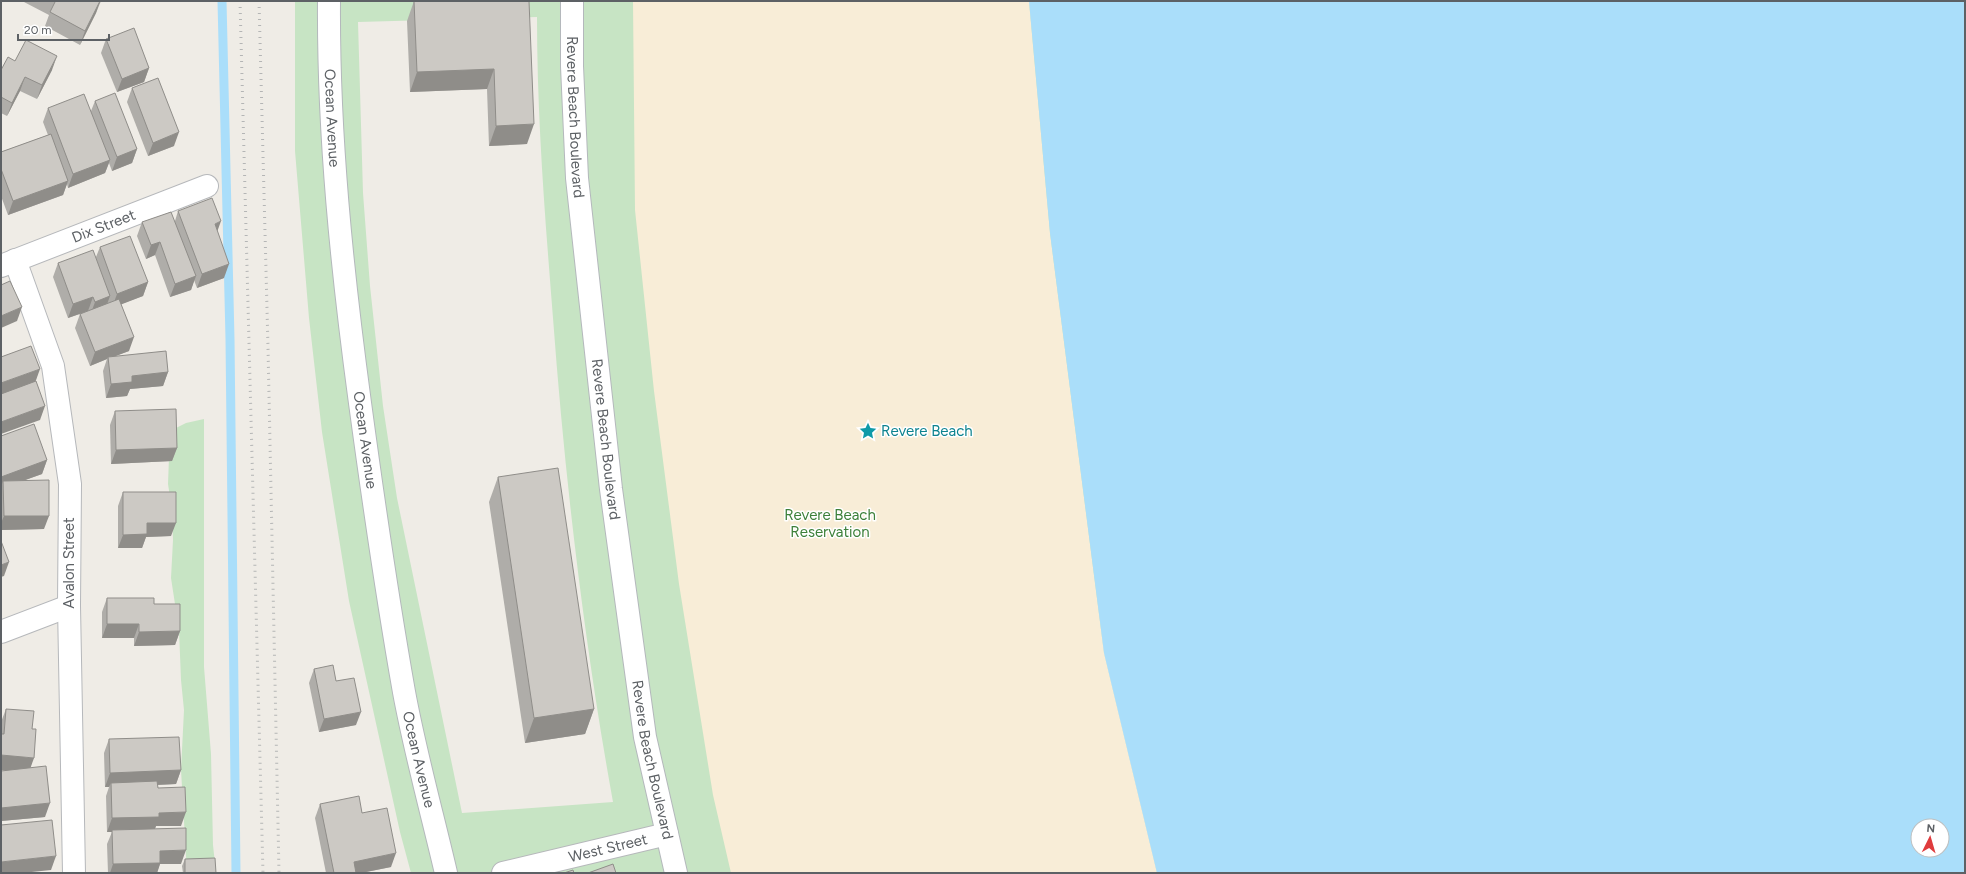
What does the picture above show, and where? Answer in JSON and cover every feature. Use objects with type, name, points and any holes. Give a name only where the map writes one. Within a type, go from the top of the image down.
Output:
[{"type":"main road","name":"Ocean Avenue","points":[[329,1],[332,109],[338,211],[352,346],[375,516],[404,694],[446,873]]},
{"type":"main road","name":"Revere Beach Boulevard","points":[[572,1],[574,131],[577,178],[610,481],[645,737],[676,873]]},
{"type":"main road","name":"Dix Street","points":[[8,263],[207,186]]},
{"type":"main road","name":"Avalon Street","points":[[8,263],[53,366],[70,484],[69,606],[74,873]]},
{"type":"main road","points":[[1,632],[69,606]]},
{"type":"main road","name":"West Street","points":[[503,873],[667,834]]},
{"type":"green space","name":"Revere Beach","points":[[295,1],[1029,1],[1104,653],[1157,873],[411,873],[400,832],[349,601],[322,432],[309,318],[295,151]],"holes":[[[537,17],[537,55],[544,205],[563,439],[584,621],[613,802],[462,813],[397,498],[383,406],[370,286],[363,193],[358,22]]]},
{"type":"green space","points":[[204,419],[204,667],[211,754],[213,845],[216,873],[187,873],[181,770],[184,710],[179,630],[171,578],[173,540],[172,510],[168,484],[170,431],[186,423]]},
{"type":"sand","name":"Revere Beach","points":[[633,1],[1029,1],[1050,233],[1104,653],[1157,873],[731,873],[713,795],[679,584],[654,391],[635,210]]},
{"type":"water","points":[[1029,1],[1965,1],[1965,873],[1157,873],[1104,653],[1050,233]]},
{"type":"building","points":[[54,1],[100,1],[85,31],[50,12],[55,2]]},
{"type":"building","points":[[414,1],[529,1],[534,124],[496,126],[494,69],[417,72]]},
{"type":"building","points":[[134,28],[149,68],[122,79],[106,39]]},
{"type":"building","points":[[26,40],[57,56],[42,85],[25,77],[12,103],[1,97],[1,70],[8,57],[15,61]]},
{"type":"building","points":[[158,78],[179,132],[153,143],[132,88]]},
{"type":"building","points":[[115,93],[137,149],[117,157],[95,101]]},
{"type":"building","points":[[84,94],[110,160],[73,174],[48,108]]},
{"type":"building","points":[[51,134],[68,181],[13,201],[1,169],[1,152]]},
{"type":"building","points":[[212,198],[221,221],[215,224],[229,264],[202,274],[178,211]]},
{"type":"building","points":[[171,212],[196,276],[175,284],[160,242],[151,245],[142,222]]},
{"type":"building","points":[[130,236],[148,282],[117,294],[100,247]]},
{"type":"building","points":[[93,250],[110,296],[95,302],[93,297],[73,304],[58,263]]},
{"type":"building","points":[[10,281],[22,307],[1,316],[1,285]]},
{"type":"building","points":[[119,299],[134,337],[95,352],[80,314]]},
{"type":"building","points":[[31,346],[40,369],[1,383],[1,357]]},
{"type":"building","points":[[166,351],[168,372],[132,376],[132,382],[111,384],[108,357]]},
{"type":"building","points":[[36,381],[45,406],[1,422],[1,394]]},
{"type":"building","points":[[176,409],[177,448],[116,450],[115,411]]},
{"type":"building","points":[[34,424],[47,460],[1,477],[1,436]]},
{"type":"building","points":[[558,468],[594,709],[534,718],[498,477]]},
{"type":"building","points":[[49,480],[49,516],[4,516],[3,481]]},
{"type":"building","points":[[123,492],[176,492],[176,523],[147,523],[147,534],[123,535]]},
{"type":"building","points":[[1,541],[9,562],[1,565]]},
{"type":"building","points":[[107,598],[154,598],[154,604],[180,604],[180,631],[139,632],[139,624],[107,624]]},
{"type":"building","points":[[333,665],[336,681],[354,678],[361,712],[324,719],[314,669]]},
{"type":"building","points":[[6,709],[34,711],[32,729],[36,729],[34,758],[1,755],[1,734],[4,734]]},
{"type":"building","points":[[179,737],[181,770],[110,773],[109,739]]},
{"type":"building","points":[[46,766],[50,803],[1,808],[1,771]]},
{"type":"building","points":[[157,781],[158,788],[185,787],[186,812],[159,813],[159,817],[112,818],[111,783]]},
{"type":"building","points":[[359,796],[362,813],[387,808],[396,853],[354,862],[356,873],[334,873],[320,804]]},
{"type":"building","points":[[52,820],[56,856],[1,862],[1,825]]},
{"type":"building","points":[[186,828],[186,850],[160,851],[160,863],[113,864],[112,830]]},
{"type":"building","points":[[215,858],[216,873],[185,873],[185,859]]},
{"type":"building","points":[[613,864],[616,873],[588,873]]},
{"type":"building","points":[[573,870],[574,873],[564,873]]},
{"type":"waterway","points":[[222,1],[230,339],[236,873]]},
{"type":"railway","points":[[240,1],[263,873]]},
{"type":"railway","points":[[259,1],[279,873]]},
{"type":"place","name":"Revere Beach","points":[[868,431]]},
{"type":"park label","name":"Revere Beach Reservation","points":[[830,524]]}]
